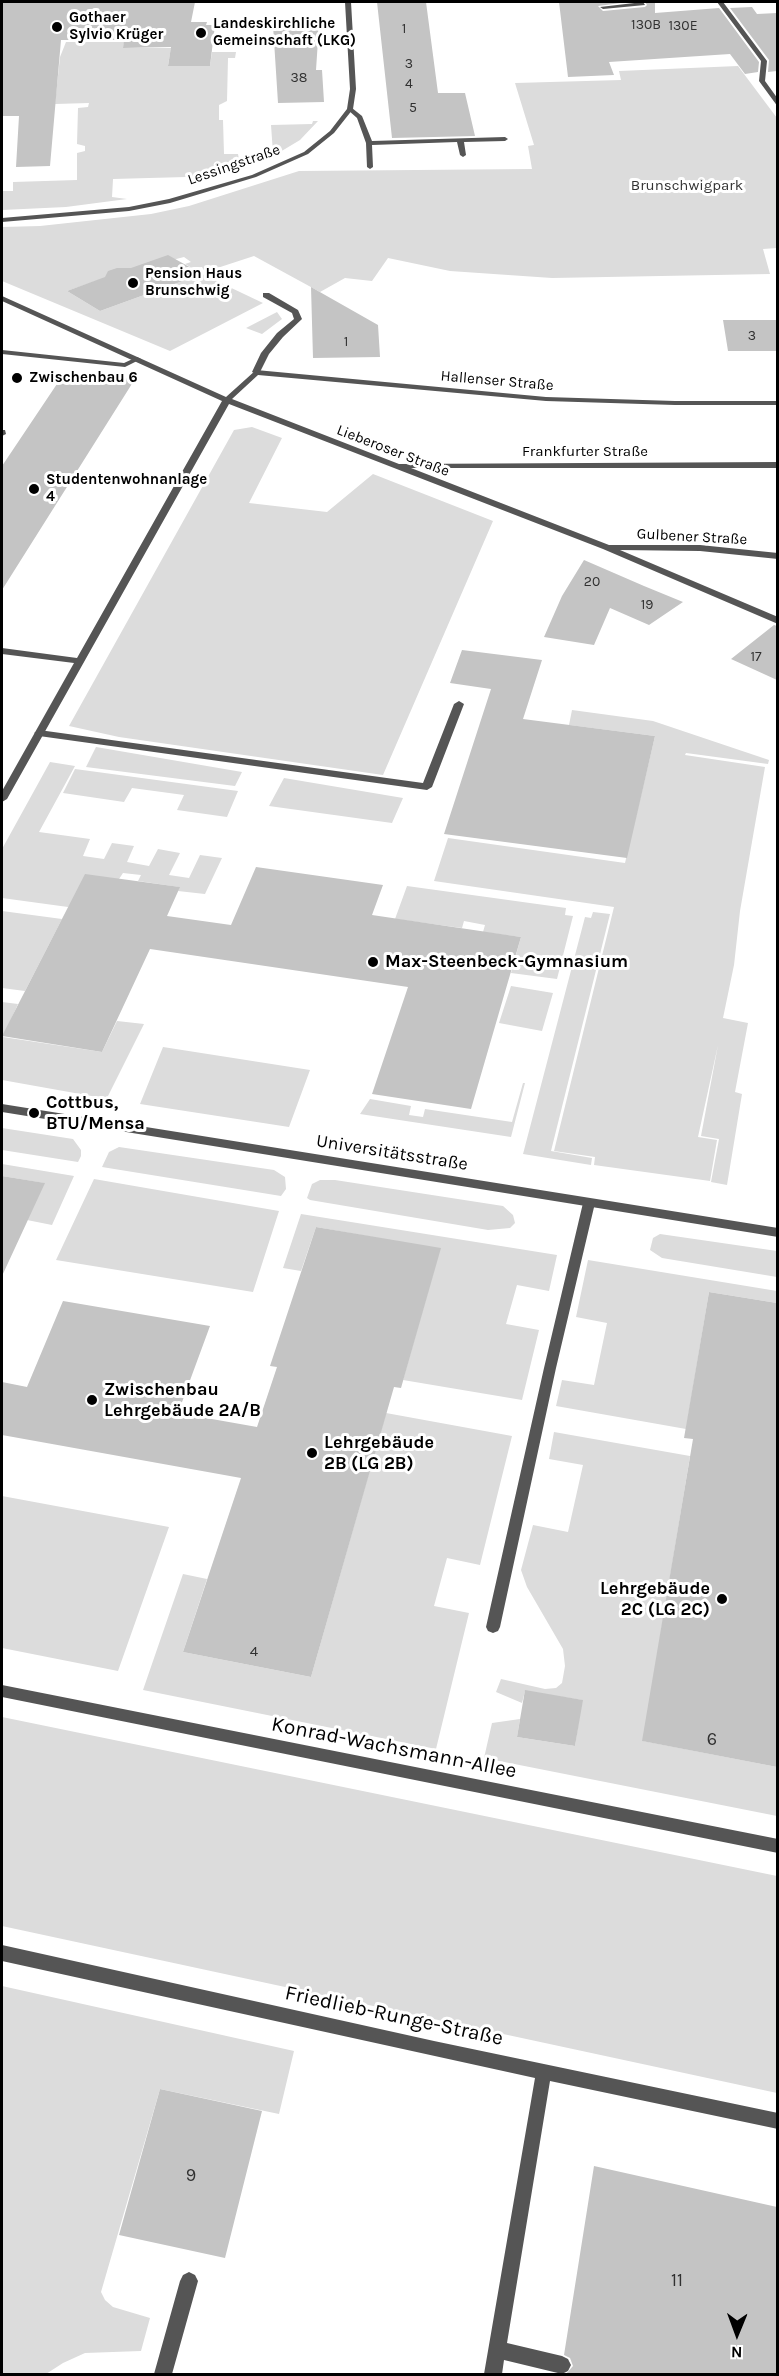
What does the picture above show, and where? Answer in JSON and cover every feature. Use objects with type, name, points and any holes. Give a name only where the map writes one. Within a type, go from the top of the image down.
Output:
[{"type":"street","points":[[348,2],[353,89],[350,109],[360,117],[369,143],[370,167]]},
{"type":"street","points":[[720,2],[764,61],[762,81],[777,105]]},
{"type":"street","points":[[603,8],[644,5]]},
{"type":"street","name":"Lessingstraße","points":[[2,220],[129,209],[188,196],[254,176],[306,153],[332,132],[350,109]]},
{"type":"street","points":[[369,143],[505,139]]},
{"type":"street","points":[[460,141],[464,155]]},
{"type":"street","points":[[2,799],[227,400],[256,372],[265,353],[298,319],[295,312],[266,295]]},
{"type":"street","name":"Lieberoser Straße","points":[[2,298],[227,400],[606,548],[777,621]]},
{"type":"street","points":[[2,352],[125,365],[137,359]]},
{"type":"street","name":"Hallenser Straße","points":[[256,372],[546,399],[777,403]]},
{"type":"street","name":"Frankfurter Straße","points":[[392,466],[777,465]]},
{"type":"street","name":"Gulbener Straße","points":[[606,548],[700,548],[777,556]]},
{"type":"street","points":[[2,651],[79,661]]},
{"type":"street","points":[[39,733],[427,787],[459,704]]},
{"type":"street","name":"Universitätsstraße","points":[[2,1108],[777,1233]]},
{"type":"street","points":[[493,1627],[589,1203]]},
{"type":"street","name":"Konrad-Wachsmann-Allee","points":[[2,1691],[777,1846]]},
{"type":"street","name":"Friedlieb-Runge-Straße","points":[[2,1953],[777,2121]]},
{"type":"street","points":[[493,2374],[544,2071]]},
{"type":"street","points":[[163,2374],[189,2282]]},
{"type":"street","points":[[498,2350],[562,2365]]},
{"type":"green space","points":[[66,42],[124,42],[123,48],[171,48],[168,65],[210,66],[212,52],[236,52],[235,58],[228,58],[227,101],[219,105],[219,120],[223,120],[224,154],[238,154],[239,159],[258,159],[258,153],[273,153],[271,125],[312,124],[313,121],[318,121],[300,140],[280,152],[222,176],[113,179],[112,197],[127,199],[66,207],[2,210],[2,191],[13,191],[13,182],[77,180],[77,153],[85,151],[85,146],[77,144],[78,108],[88,107],[89,103],[55,104],[60,57]]},
{"type":"green space","name":"Brunschwigpark","points":[[738,66],[777,118],[777,248],[763,249],[770,274],[552,278],[450,271],[388,258],[372,281],[345,278],[320,292],[254,256],[205,272],[202,267],[192,268],[185,264],[191,262],[184,257],[110,276],[67,291],[100,311],[202,274],[263,303],[170,351],[2,281],[2,227],[40,226],[151,214],[189,206],[299,171],[532,169],[528,146],[534,145],[515,83],[621,80],[619,71]]},
{"type":"green space","points":[[277,312],[282,319],[262,334],[246,328]]},
{"type":"green space","points":[[252,427],[282,438],[249,503],[327,512],[373,474],[493,521],[383,775],[119,737],[69,726],[234,430]]},
{"type":"green space","points":[[572,710],[653,721],[769,760],[768,764],[686,753],[685,755],[765,767],[740,911],[734,965],[723,1018],[748,1023],[735,1092],[742,1094],[727,1185],[711,1182],[719,1139],[701,1136],[718,1045],[698,1137],[717,1140],[710,1181],[594,1165],[595,1157],[554,1151],[614,907],[434,881],[448,838],[625,863],[655,736],[569,725]]},
{"type":"green space","points":[[96,747],[242,772],[235,786],[86,767]]},
{"type":"green space","points":[[50,762],[75,766],[39,832],[90,839],[83,856],[104,859],[112,843],[134,846],[127,862],[149,866],[158,849],[180,853],[169,875],[189,878],[200,855],[222,858],[205,894],[178,891],[179,887],[138,881],[141,875],[123,873],[119,879],[68,907],[2,898],[2,849]]},
{"type":"green space","points":[[75,769],[238,791],[227,817],[177,810],[184,795],[132,788],[124,802],[63,793]]},
{"type":"green space","points":[[284,778],[403,798],[392,823],[269,806]]},
{"type":"green space","points":[[407,886],[566,908],[565,915],[573,916],[557,979],[511,973],[521,937],[483,932],[485,925],[464,921],[462,928],[395,919]]},
{"type":"green space","points":[[2,911],[62,919],[25,991],[2,988]]},
{"type":"green space","points":[[593,912],[610,914],[551,1151],[592,1158],[591,1165],[523,1154],[585,917],[591,918]]},
{"type":"green space","points":[[511,986],[553,993],[542,1031],[499,1023]]},
{"type":"green space","points":[[2,1002],[18,1004],[3,1037],[102,1052],[117,1021],[144,1024],[107,1098],[97,1097],[2,1080]]},
{"type":"green space","points":[[163,1047],[310,1070],[289,1127],[140,1104]]},
{"type":"green space","points":[[523,1083],[525,1083],[511,1137],[360,1114],[370,1099],[411,1106],[409,1115],[423,1117],[425,1109],[512,1122]]},
{"type":"green space","points":[[2,1128],[73,1139],[81,1150],[81,1156],[78,1162],[2,1150]]},
{"type":"green space","points":[[119,1147],[274,1170],[285,1177],[286,1189],[281,1196],[102,1167],[109,1152]]},
{"type":"green space","points":[[2,1164],[74,1176],[52,1225],[27,1220],[44,1183],[2,1176]]},
{"type":"green space","points":[[94,1179],[279,1211],[253,1292],[56,1260]]},
{"type":"green space","points":[[320,1180],[335,1180],[503,1206],[513,1215],[515,1223],[510,1228],[488,1230],[310,1200],[307,1198],[312,1184]]},
{"type":"green space","points":[[301,1214],[557,1255],[549,1291],[517,1285],[506,1324],[539,1330],[522,1400],[403,1380],[440,1249],[316,1227],[301,1271],[283,1268]]},
{"type":"green space","points":[[660,1234],[777,1251],[777,1277],[662,1258],[650,1250],[653,1238]]},
{"type":"green space","points":[[588,1260],[777,1291],[777,1303],[709,1292],[686,1429],[556,1406],[562,1380],[594,1385],[607,1323],[576,1317]]},
{"type":"green space","points":[[386,1413],[512,1436],[480,1565],[447,1558],[434,1606],[469,1613],[436,1749],[143,1690],[183,1574],[207,1579],[183,1652],[311,1677]]},
{"type":"green space","points":[[554,1432],[690,1456],[643,1741],[777,1767],[777,1816],[484,1758],[492,1723],[520,1719],[517,1737],[575,1746],[582,1700],[525,1691],[522,1703],[496,1692],[501,1679],[545,1689],[556,1688],[562,1683],[565,1666],[563,1649],[527,1587],[521,1570],[533,1525],[568,1532],[583,1465],[549,1459]]},
{"type":"green space","points":[[2,1496],[169,1527],[118,1671],[2,1648]]},
{"type":"green space","points":[[2,1717],[777,1876],[777,2093],[2,1926]]},
{"type":"green space","points":[[2,1986],[294,2051],[279,2114],[160,2089],[101,2292],[105,2300],[113,2307],[150,2318],[141,2351],[85,2353],[46,2374],[2,2374]]},
{"type":"building","points":[[2,2],[195,2],[191,22],[207,22],[206,25],[215,25],[210,66],[168,66],[171,47],[123,48],[124,40],[61,40],[50,166],[16,167],[19,116],[2,116]]},
{"type":"building","points":[[377,2],[426,2],[438,93],[465,93],[475,136],[392,138]]},
{"type":"building","points":[[559,2],[628,2],[598,6],[603,11],[645,7],[647,5],[645,2],[655,2],[655,13],[719,8],[759,62],[758,72],[745,74],[730,54],[609,62],[614,75],[568,77]]},
{"type":"building","points":[[752,7],[757,14],[777,13],[777,71],[768,72],[769,60],[730,8]]},
{"type":"building","points":[[273,25],[319,25],[316,70],[322,70],[324,102],[278,103]]},
{"type":"building","name":"Pension Haus Brunschwig","points":[[168,255],[202,274],[100,311],[67,291],[105,277],[108,271],[117,268],[131,268]]},
{"type":"building","points":[[311,287],[378,325],[380,357],[313,358]]},
{"type":"building","points":[[723,320],[777,320],[777,351],[728,351]]},
{"type":"building","name":"Studentenwohnanlage 4","points":[[65,372],[135,379],[2,590],[2,466]]},
{"type":"building","points":[[584,560],[683,602],[649,625],[610,608],[594,645],[544,637],[562,596]]},
{"type":"building","points":[[774,625],[777,626],[777,680],[731,659]]},
{"type":"building","points":[[462,650],[542,660],[523,719],[655,736],[627,858],[444,834],[491,689],[450,683]]},
{"type":"building","points":[[256,867],[383,885],[372,915],[521,937],[471,1109],[372,1094],[408,987],[150,949],[102,1052],[2,1036],[85,874],[180,887],[167,916],[231,925]]},
{"type":"building","points":[[2,1176],[45,1183],[2,1276]]},
{"type":"building","name":"Lehrgebäude 2B (LG 2B)","points":[[316,1227],[441,1248],[401,1388],[394,1387],[311,1677],[183,1652],[241,1478],[2,1435],[2,1382],[27,1387],[63,1301],[210,1326],[178,1413],[257,1427],[277,1367],[270,1366]]},
{"type":"building","name":"Lehrgebäude 2C (LG 2C)","points":[[709,1292],[777,1303],[777,1767],[642,1741],[693,1439],[684,1438]]},
{"type":"building","points":[[525,1690],[583,1700],[575,1746],[517,1737]]},
{"type":"building","points":[[160,2089],[262,2111],[225,2258],[119,2235]]},
{"type":"building","points":[[594,2166],[777,2207],[777,2374],[566,2374],[573,2366],[570,2358],[564,2355]]},
{"type":"place","name":"Gothaer Sylvio Krüger","points":[[57,27]]},
{"type":"place","name":"Landeskirchliche Gemeinschaft (LKG)","points":[[201,33]]},
{"type":"place","name":"Pension Haus Brunschwig","points":[[133,283]]},
{"type":"place","name":"Zwischenbau 6","points":[[17,378]]},
{"type":"place","name":"Studentenwohnanlage 4","points":[[34,489]]},
{"type":"place","name":"Max-Steenbeck-Gymnasium","points":[[373,962]]},
{"type":"place","name":"Cottbus, BTU/Mensa","points":[[34,1113]]},
{"type":"place","name":"Zwischenbau Lehrgebäude 2A/B","points":[[92,1400]]},
{"type":"place","name":"Lehrgebäude 2B (LG 2B)","points":[[312,1453]]},
{"type":"place","name":"Lehrgebäude 2C (LG 2C)","points":[[722,1599]]}]
